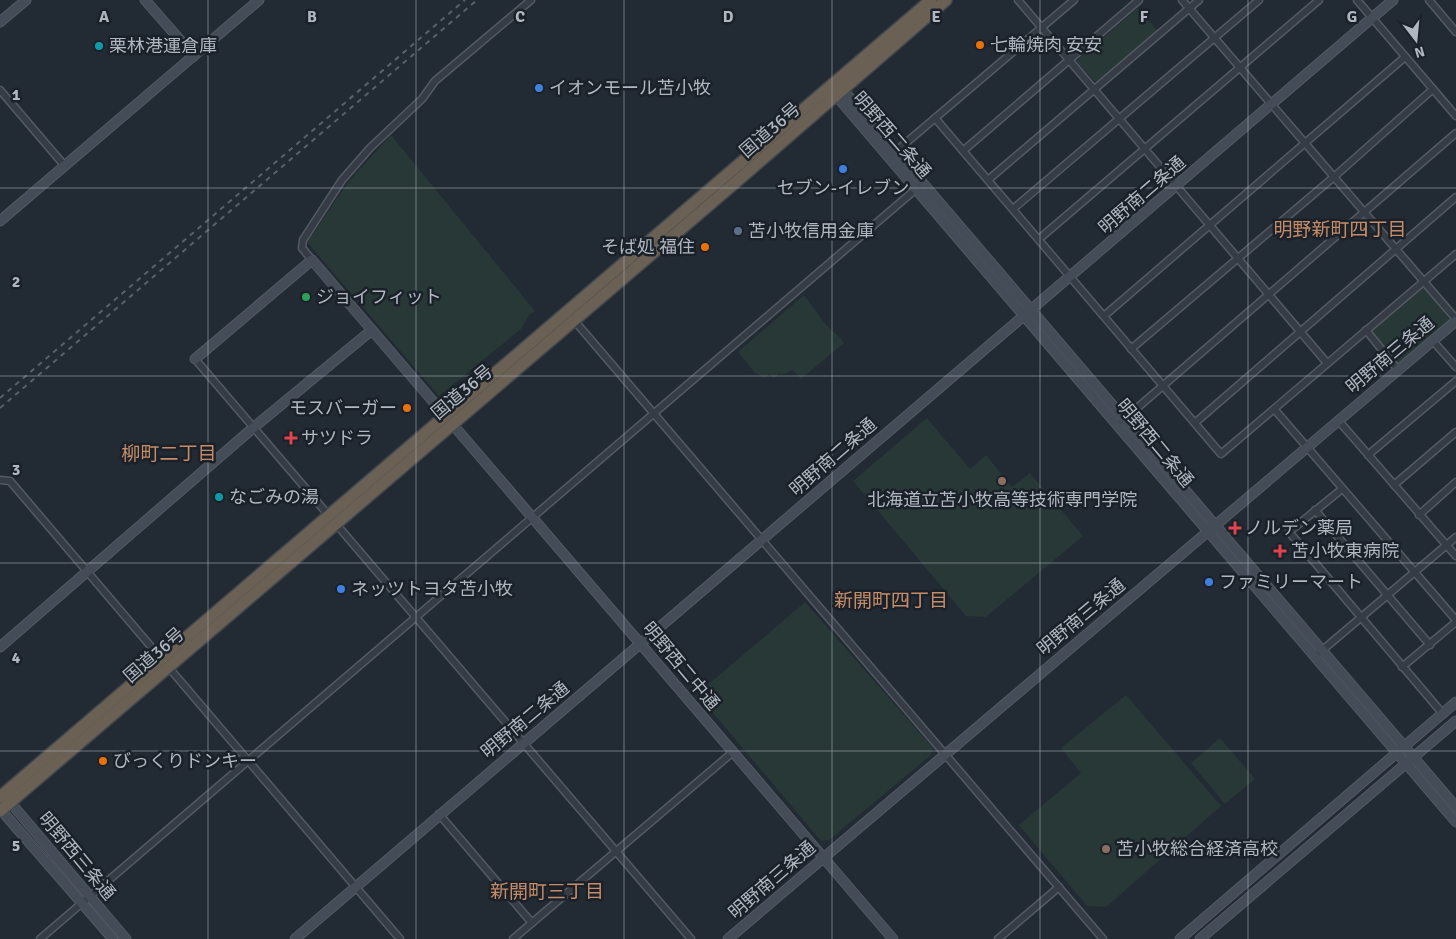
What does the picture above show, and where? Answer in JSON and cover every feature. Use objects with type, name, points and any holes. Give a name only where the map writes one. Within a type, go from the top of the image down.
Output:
[{"type":"highway","name":"国道36号","points":[[448,419],[574,321],[836,88],[931,0]]},
{"type":"highway","name":"国道36号","points":[[2,803],[448,419],[567,311],[836,88],[946,0]]},
{"type":"street","points":[[0,22],[26,0]]},
{"type":"street","points":[[146,0],[194,56]]},
{"type":"street","points":[[0,221],[259,0]]},
{"type":"street","points":[[531,0],[435,81],[422,100],[370,148],[342,180],[302,240],[302,248],[312,260],[195,359],[691,939]]},
{"type":"street","points":[[1018,0],[1327,363]]},
{"type":"street","points":[[893,154],[1074,0]]},
{"type":"street","points":[[963,151],[1139,0]]},
{"type":"street","points":[[1182,0],[1335,176],[1456,320]]},
{"type":"street","points":[[988,180],[1199,0]]},
{"type":"street","points":[[1013,209],[1259,0]]},
{"type":"street","points":[[1038,239],[1319,0]]},
{"type":"street","points":[[1357,0],[1456,116]]},
{"type":"street","name":"明野南二条通","points":[[295,939],[439,814],[1071,278],[1271,103],[1393,0]]},
{"type":"street","points":[[1429,0],[1456,32]]},
{"type":"street","points":[[1104,316],[1209,225],[1307,144],[1405,57]]},
{"type":"street","name":"明野西二条通","points":[[836,88],[1211,528],[1314,657],[1456,807]]},
{"type":"street","points":[[1131,349],[1335,176],[1433,89]]},
{"type":"street","points":[[0,90],[64,166]]},
{"type":"street","points":[[935,118],[1131,349],[1196,422],[1221,454],[1456,254]]},
{"type":"street","points":[[1121,421],[1456,133]]},
{"type":"street","points":[[40,939],[920,185]]},
{"type":"street","points":[[1196,422],[1456,197]]},
{"type":"street","name":"明野西二中通","points":[[312,260],[534,517],[893,939]]},
{"type":"street","points":[[567,311],[1104,939]]},
{"type":"street","name":"明野南三条通","points":[[728,939],[1456,320]]},
{"type":"street","points":[[0,646],[253,428],[372,330]]},
{"type":"street","points":[[1366,330],[1398,370]]},
{"type":"street","points":[[1433,341],[1456,367]]},
{"type":"street","points":[[1368,455],[1456,381]]},
{"type":"street","points":[[1275,410],[1456,621],[1402,667]]},
{"type":"street","points":[[1338,420],[1456,556]]},
{"type":"street","points":[[1394,485],[1456,432]]},
{"type":"street","points":[[0,480],[10,481],[400,939]]},
{"type":"street","points":[[1419,515],[1456,482]]},
{"type":"street","points":[[1342,489],[1289,532],[1443,714]]},
{"type":"street","points":[[1315,510],[1430,645]]},
{"type":"street","name":"明野西二条通","points":[[1211,528],[1322,650],[1400,749]]},
{"type":"street","points":[[1314,657],[1456,537]]},
{"type":"street","points":[[1180,939],[1456,702]]},
{"type":"street","points":[[1200,939],[1456,721]]},
{"type":"street","points":[[513,939],[733,752]]},
{"type":"street","name":"明野西二条通","points":[[1410,760],[1456,822]]},
{"type":"street","name":"明野西三条通","points":[[2,803],[90,896],[126,939]]},
{"type":"street","name":"明野西三条通","points":[[2,803],[113,939]]},
{"type":"street","points":[[439,814],[532,923]]},
{"type":"street","points":[[998,939],[1059,887]]},
{"type":"shaded area","points":[[1138,8],[1156,29],[1157,33],[1097,81],[1094,81],[1076,61]]},
{"type":"shaded area","points":[[391,135],[535,311],[529,315],[521,329],[439,396],[307,242],[349,181]]},
{"type":"shaded area","points":[[1422,285],[1451,321],[1399,366],[1369,331]]},
{"type":"shaded area","points":[[804,295],[830,329],[844,343],[801,379],[793,370],[782,375],[780,373],[774,378],[769,374],[765,378],[755,373],[738,352]]},
{"type":"shaded area","points":[[927,418],[970,469],[986,455],[1012,487],[1030,473],[1083,536],[986,617],[966,616],[853,481]]},
{"type":"shaded area","points":[[805,602],[933,748],[931,755],[829,840],[821,841],[697,694]]},
{"type":"shaded area","points":[[1126,695],[1221,806],[1106,907],[1087,906],[1019,825],[1081,773],[1061,748]]},
{"type":"shaded area","points":[[1220,738],[1255,779],[1225,804],[1191,763]]},
{"type":"railway","points":[[0,398],[465,0]]},
{"type":"railway","points":[[0,408],[477,0]]},
{"type":"place","name":"七輪焼肉 安安","points":[[980,45]]},
{"type":"place","name":"栗林港運倉庫","points":[[99,46]]},
{"type":"place","name":"イオンモール苫小牧","points":[[539,88]]},
{"type":"place","name":"セブン-イレブン","points":[[843,169]]},
{"type":"place","name":"苫小牧信用金庫","points":[[738,231]]},
{"type":"place","name":"そば処 福住","points":[[705,247]]},
{"type":"place","name":"ジョイフィット","points":[[306,297]]},
{"type":"place","name":"モスバーガー","points":[[407,408]]},
{"type":"place","name":"サツドラ","points":[[291,438]]},
{"type":"place","name":"北海道立苫小牧高等技術専門学院","points":[[1002,481]]},
{"type":"place","name":"なごみの湯","points":[[219,497]]},
{"type":"place","name":"ノルデン薬局","points":[[1235,528]]},
{"type":"place","name":"苫小牧東病院","points":[[1280,551]]},
{"type":"place","name":"ファミリーマート","points":[[1209,582]]},
{"type":"place","name":"ネッツトヨタ苫小牧","points":[[341,589]]},
{"type":"place","name":"びっくりドンキー","points":[[103,761]]},
{"type":"place","name":"苫小牧総合経済高校","points":[[1106,849]]},
{"type":"district","name":"明野新町四丁目","points":[[1340,230]]},
{"type":"district","name":"柳町二丁目","points":[[169,454]]},
{"type":"district","name":"新開町四丁目","points":[[891,601]]},
{"type":"district","name":"新開町三丁目","points":[[547,892]]}]
